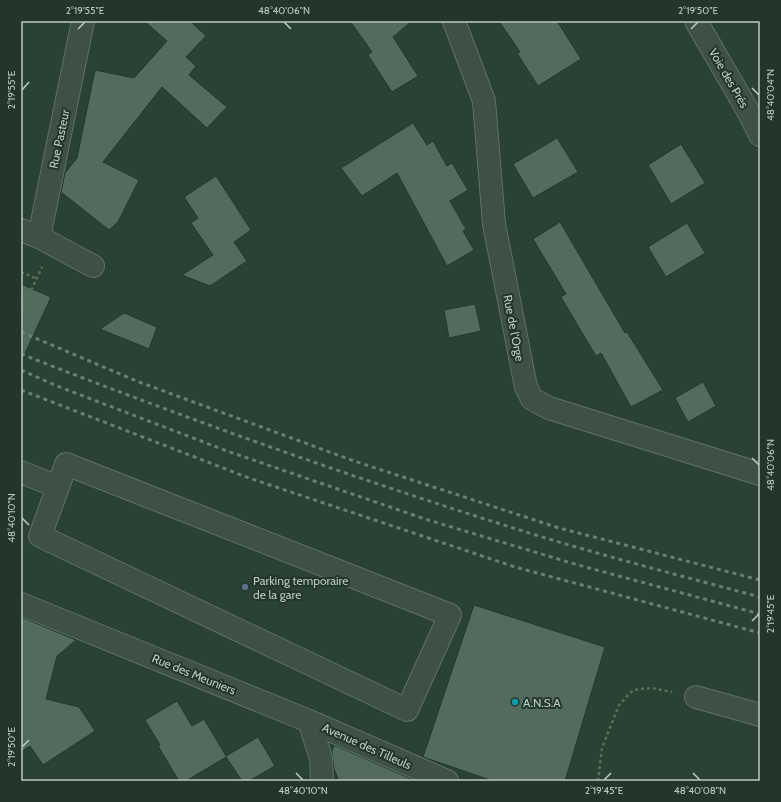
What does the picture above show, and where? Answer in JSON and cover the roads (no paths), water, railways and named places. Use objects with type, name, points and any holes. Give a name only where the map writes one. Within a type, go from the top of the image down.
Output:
[{"type":"street","name":"Rue Pasteur","points":[[30,233],[83,21]]},
{"type":"street","name":"Rue de l'Orge","points":[[454,21],[484,101],[494,224],[526,388],[532,399],[549,408],[760,474]]},
{"type":"street","name":"Voie des Prés","points":[[696,21],[748,111],[760,135]]},
{"type":"street","points":[[30,233],[93,266]]},
{"type":"street","points":[[66,464],[450,615],[407,710],[40,536],[58,488],[66,464]]},
{"type":"street","points":[[21,472],[58,488]]},
{"type":"street","name":"Rue des Meuniers","points":[[21,604],[309,721]]},
{"type":"street","points":[[696,697],[760,715]]},
{"type":"street","points":[[309,721],[321,758],[322,781]]},
{"type":"street","name":"Avenue des Tilleuls","points":[[309,721],[447,781]]},
{"type":"railway","points":[[21,332],[139,382],[354,461],[559,528],[760,580]]},
{"type":"railway","points":[[21,354],[209,425],[335,470],[462,512],[555,541],[760,597]]},
{"type":"railway","points":[[21,370],[57,386],[227,451],[425,519],[578,565],[760,614]]},
{"type":"railway","points":[[21,390],[249,478],[515,567],[760,633]]},
{"type":"place","name":"Parking temporaire de la gare","points":[[245,587]]},
{"type":"place","name":"A.N.S.A","points":[[515,702]]}]
